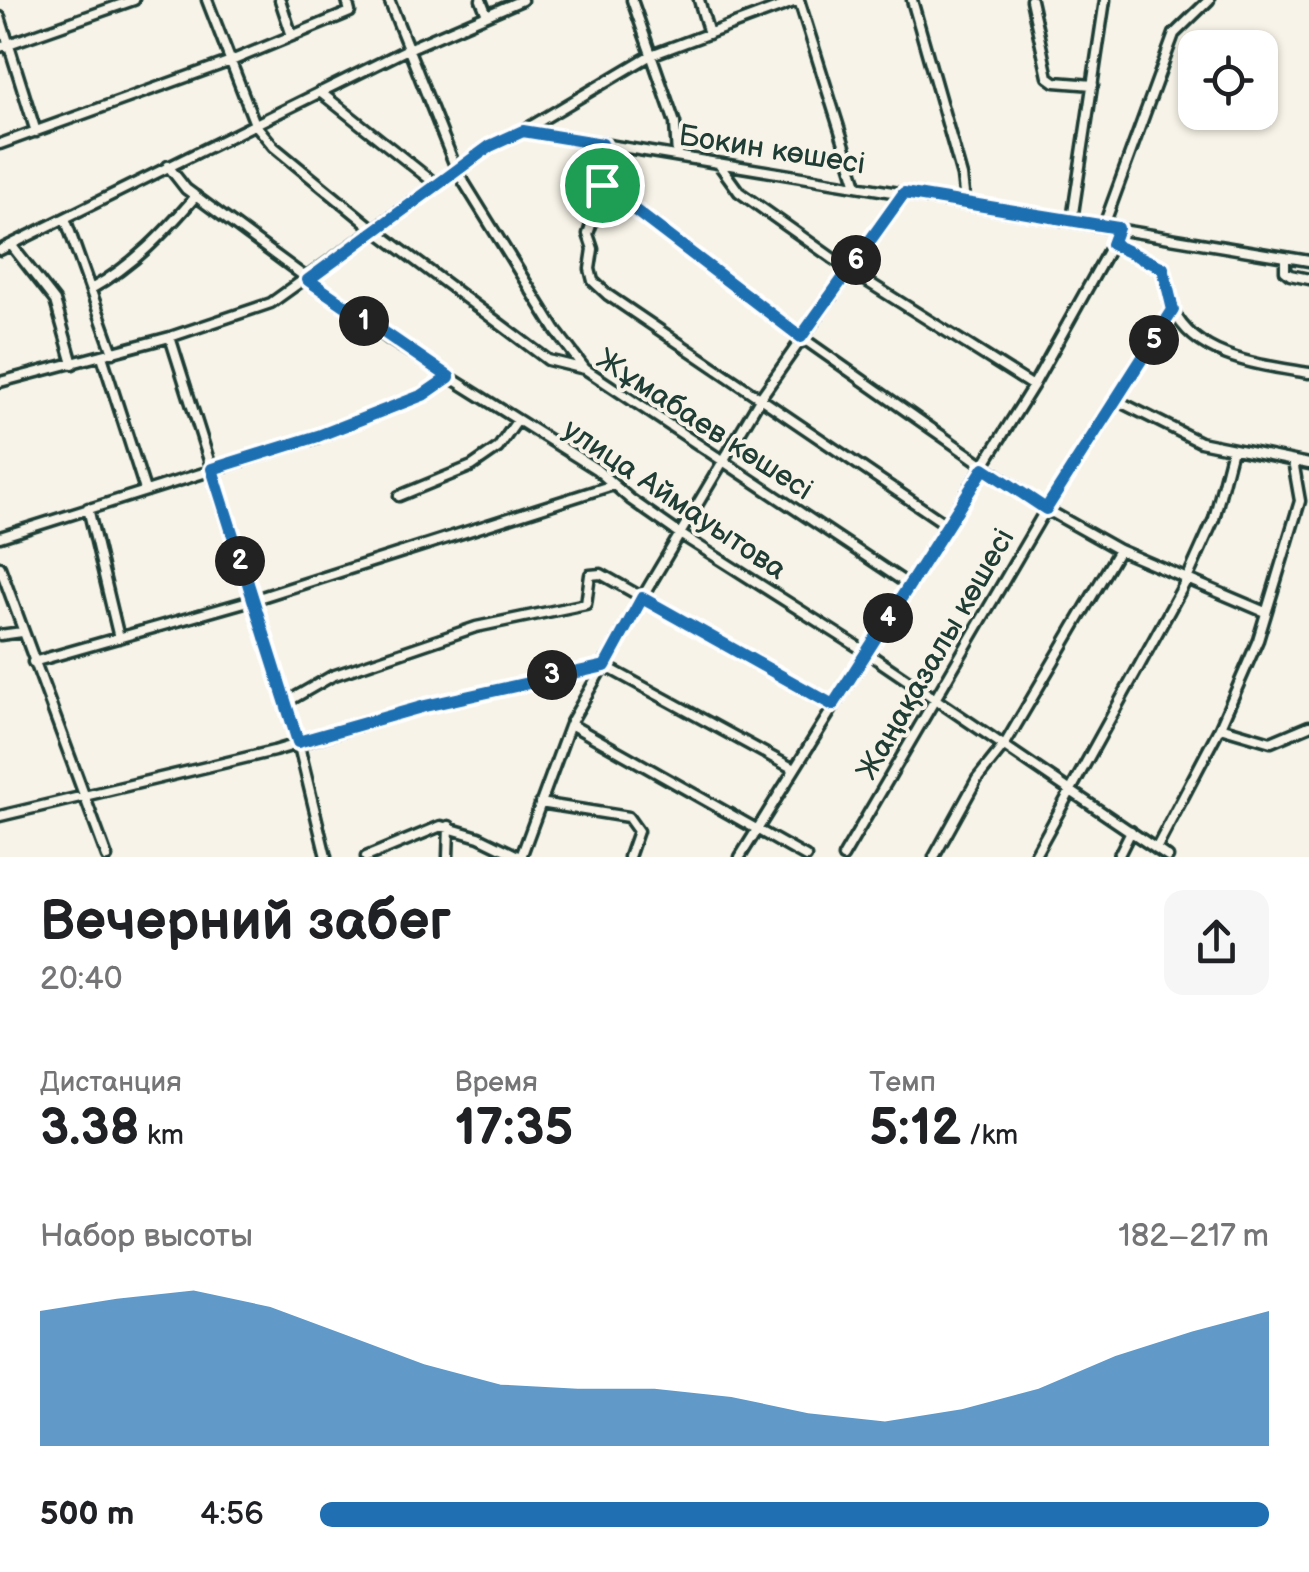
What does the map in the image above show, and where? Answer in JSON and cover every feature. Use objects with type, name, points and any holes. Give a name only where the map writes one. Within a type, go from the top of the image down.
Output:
[{"type":"street","points":[[5,45],[134,0]]},
{"type":"street","name":"Жұмабаев көшесі","points":[[207,0],[255,124],[274,147],[375,230],[548,360],[585,369],[909,585]]},
{"type":"street","points":[[280,0],[292,36]]},
{"type":"street","points":[[0,144],[231,61],[350,12],[347,0]]},
{"type":"street","points":[[389,0],[457,171],[556,331],[585,369]]},
{"type":"street","points":[[481,0],[487,15]]},
{"type":"street","points":[[0,250],[408,49],[522,0]]},
{"type":"street","points":[[632,0],[675,123],[677,156]]},
{"type":"street","points":[[699,0],[709,34]]},
{"type":"street","points":[[0,382],[170,337],[272,302],[308,280],[490,146],[523,131],[651,56],[799,0],[857,185]]},
{"type":"street","points":[[912,0],[962,176],[965,202]]},
{"type":"street","points":[[1031,0],[1048,77],[1055,82],[1092,85]]},
{"type":"street","points":[[1072,220],[1105,0]]},
{"type":"street","points":[[1104,226],[1174,34],[1210,0]]},
{"type":"street","points":[[0,17],[5,45],[36,132]]},
{"type":"street","points":[[320,92],[437,186]]},
{"type":"street","name":"Бокин көшесі","points":[[523,131],[1309,261]]},
{"type":"street","points":[[602,144],[604,187],[588,234],[593,281],[608,295],[947,524]]},
{"type":"street","points":[[718,163],[739,192],[849,270],[1033,386]]},
{"type":"street","name":"улица Аймауытова","points":[[168,166],[176,179],[196,196],[308,280],[449,377],[596,468],[680,534],[934,697],[1168,857]]},
{"type":"street","points":[[604,187],[801,337],[1046,509],[1119,550],[1266,612]]},
{"type":"street","points":[[366,857],[449,826],[520,857],[570,724],[642,598],[761,398],[904,193]]},
{"type":"street","points":[[90,288],[121,272],[162,235],[196,196]]},
{"type":"street","points":[[64,218],[113,353]]},
{"type":"street","points":[[740,857],[984,468],[1118,228]]},
{"type":"street","points":[[1112,244],[1163,268],[1173,310],[1189,334],[1248,362],[1309,374]]},
{"type":"street","points":[[12,246],[55,301],[73,364]]},
{"type":"street","points":[[1285,257],[1285,271],[1290,276],[1309,278]]},
{"type":"street","name":"Жаңақазалы көшесі","points":[[843,857],[1046,509],[1173,310]]},
{"type":"street","points":[[170,337],[298,742],[326,857]]},
{"type":"street","points":[[102,356],[145,490]]},
{"type":"street","points":[[0,536],[318,436],[423,395],[449,377]]},
{"type":"street","points":[[1116,400],[1200,442],[1309,464]]},
{"type":"street","points":[[398,496],[472,466],[498,448],[518,421]]},
{"type":"street","points":[[1034,857],[1187,578],[1214,519],[1232,449]]},
{"type":"street","points":[[1156,849],[1220,727],[1251,657],[1300,501],[1293,460]]},
{"type":"street","points":[[33,662],[252,600],[613,485]]},
{"type":"street","points":[[88,508],[119,638]]},
{"type":"street","points":[[934,857],[1119,550]]},
{"type":"street","points":[[0,567],[107,857]]},
{"type":"street","points":[[285,703],[332,676],[476,627],[586,604],[590,575],[601,574],[833,705]]},
{"type":"street","points":[[0,635],[22,632]]},
{"type":"street","points":[[0,816],[274,751],[425,706],[605,666],[794,768]]},
{"type":"street","points":[[570,724],[806,857]]},
{"type":"street","points":[[1220,727],[1271,742],[1309,726]]},
{"type":"street","points":[[540,803],[628,818],[638,831],[629,857]]},
{"type":"street","points":[[448,857],[449,826]]},
{"type":"street","points":[[1118,857],[1131,831]]},
{"type":"route","points":[[523,131],[602,144],[602,185],[801,337],[904,193],[1118,228],[1112,244],[1163,268],[1173,310],[1046,509],[984,468],[833,705],[642,598],[605,666],[425,706],[298,742],[212,469],[318,436],[423,395],[449,377],[308,280],[490,146],[523,131]]}]
